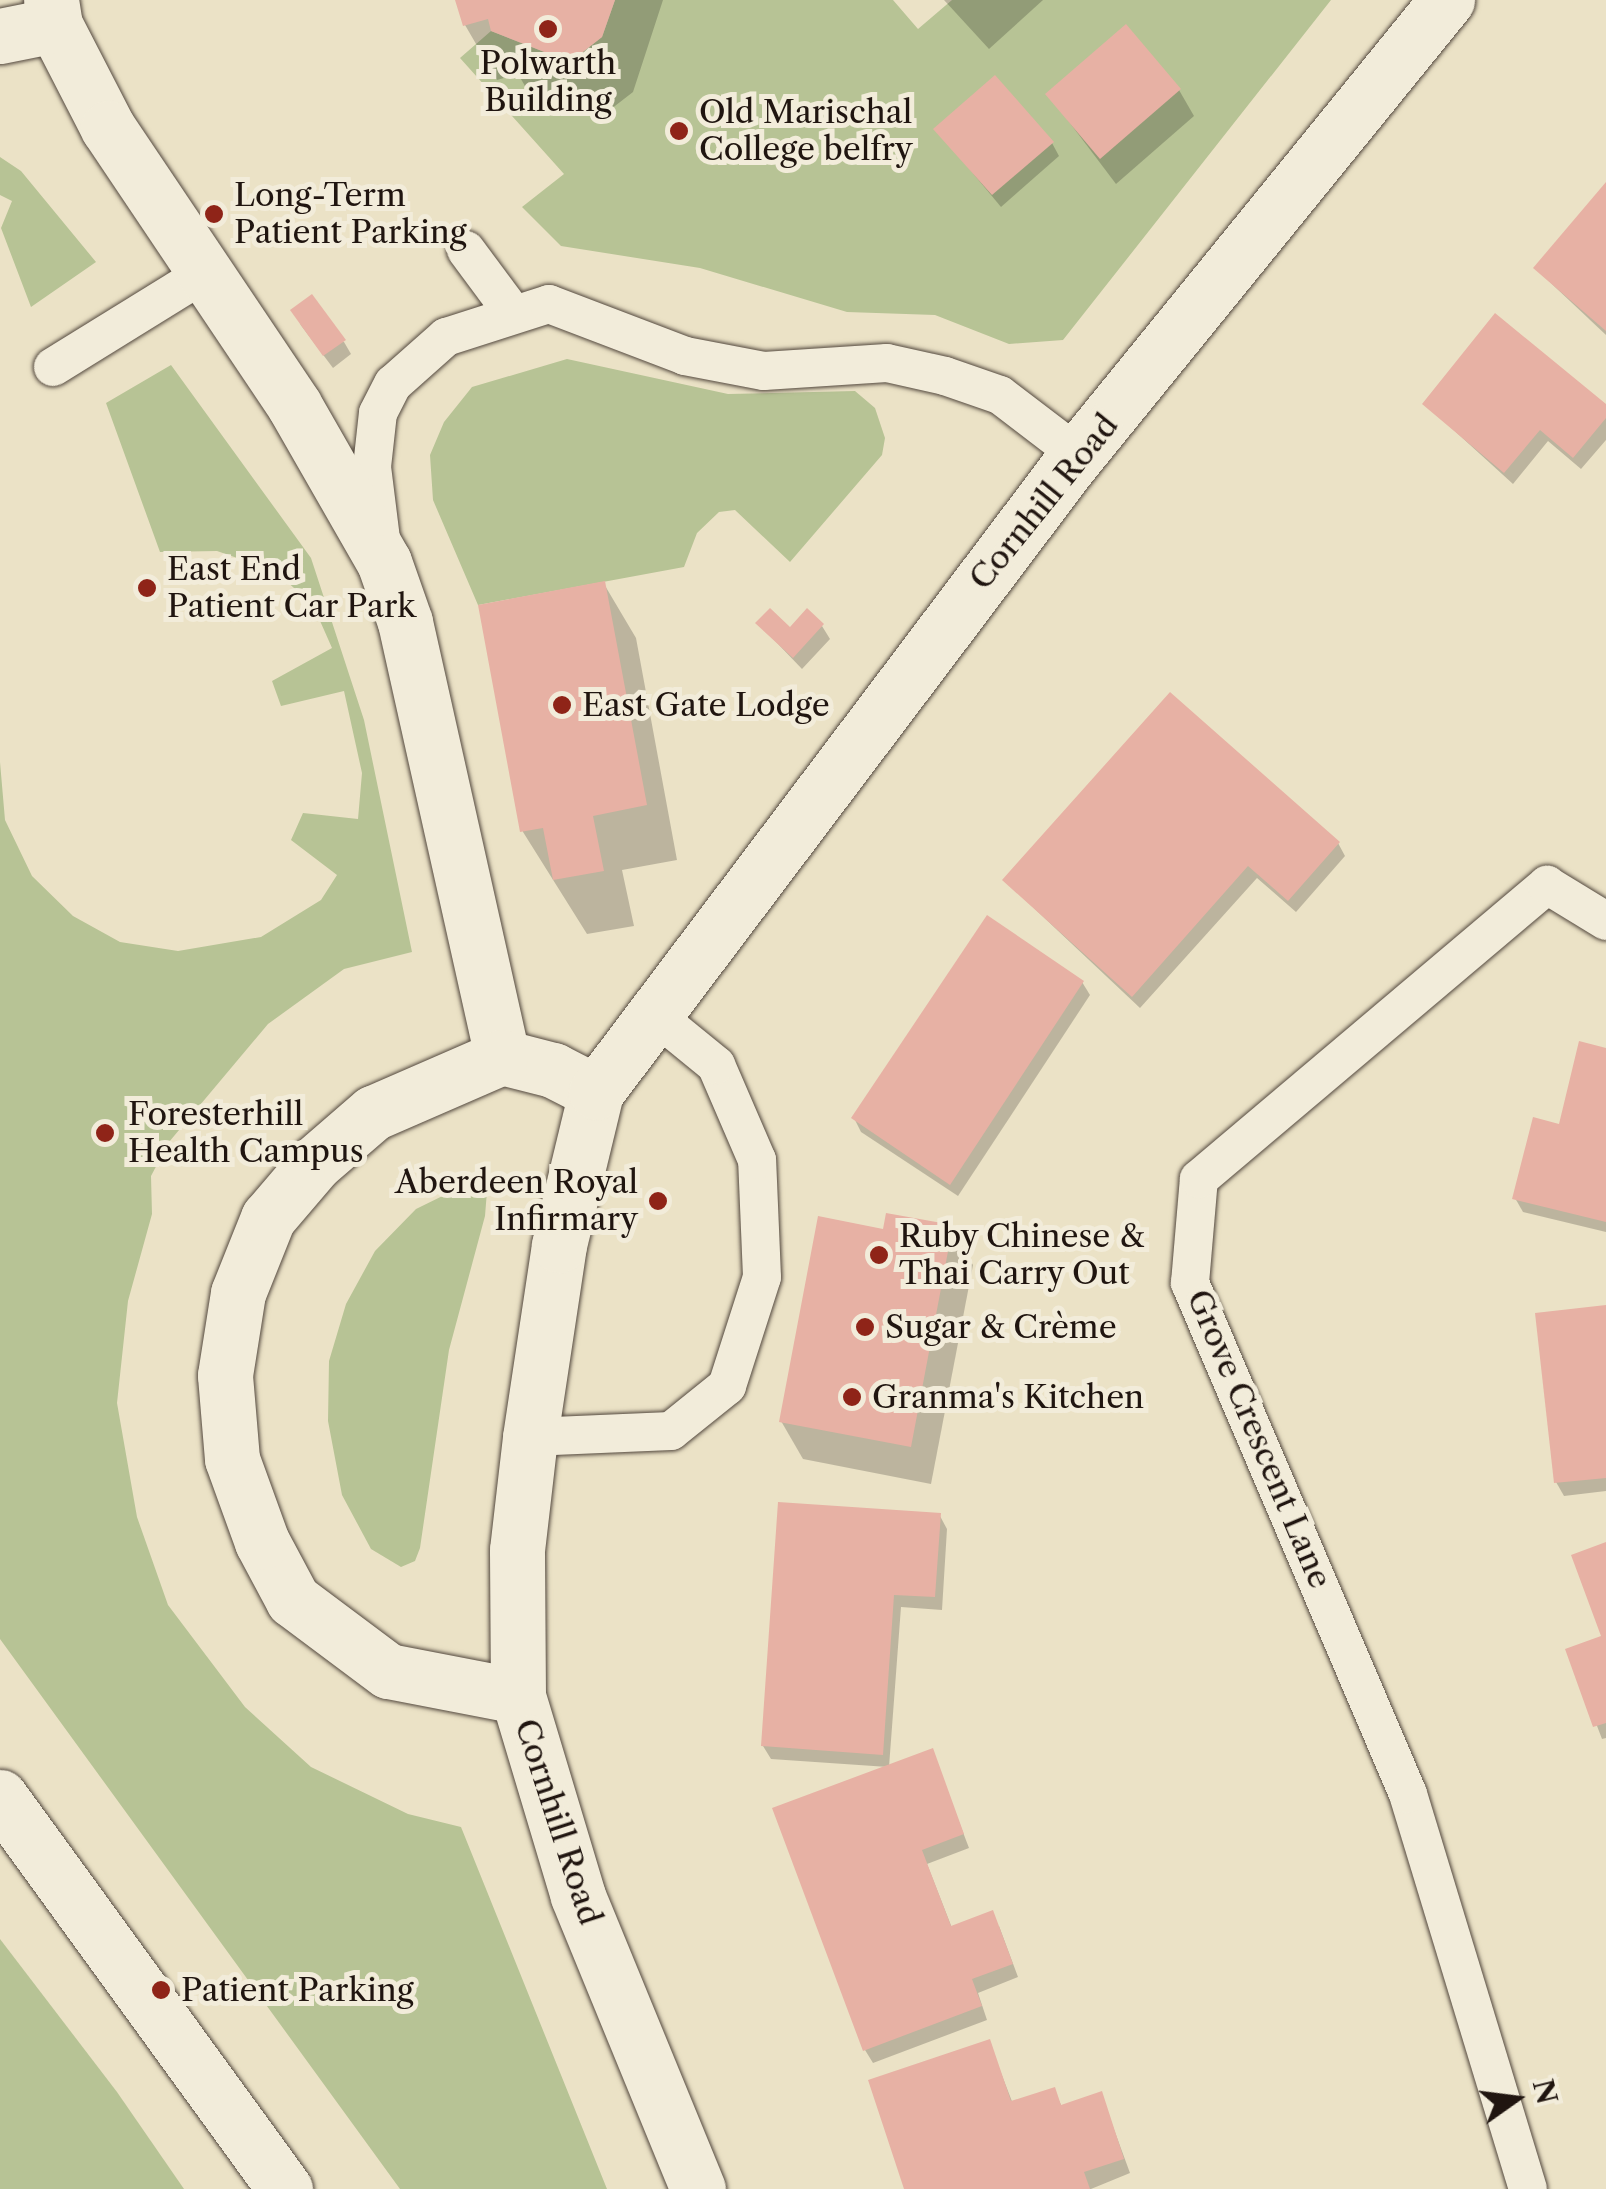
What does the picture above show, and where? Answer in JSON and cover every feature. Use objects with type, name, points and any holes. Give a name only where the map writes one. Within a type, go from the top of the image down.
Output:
[{"type":"street","name":"Cornhill Road","points":[[698,2189],[578,1896],[518,1696],[516,1550],[530,1437],[559,1245],[596,1092],[652,1012],[1081,457],[1447,0]]},
{"type":"street","points":[[0,36],[53,13],[108,128],[294,405],[384,562],[405,622],[502,1057]]},
{"type":"street","points":[[518,1696],[388,1671],[293,1600],[262,1542],[232,1459],[225,1375],[238,1293],[268,1218],[316,1163],[373,1113],[502,1057],[553,1070],[596,1092]]},
{"type":"street","points":[[0,1797],[286,2189]]},
{"type":"lane","points":[[466,250],[512,312]]},
{"type":"lane","points":[[53,367],[205,273]]},
{"type":"lane","points":[[384,562],[372,467],[378,413],[393,384],[446,337],[512,312],[549,304],[685,356],[764,371],[887,363],[945,376],[1000,395],[1081,457]]},
{"type":"lane","name":"Grove Crescent Lane","points":[[1528,2189],[1408,1794],[1190,1283],[1199,1179],[1547,885],[1606,921]]},
{"type":"lane","points":[[530,1437],[671,1431],[726,1386],[762,1277],[757,1160],[716,1065],[652,1012]]},
{"type":"green space","points":[[615,0],[893,0],[918,29],[952,0],[1331,0],[1063,340],[1009,344],[935,315],[847,312],[700,268],[561,246],[522,207],[564,174],[460,58],[491,31],[570,62],[602,37]]},
{"type":"green space","points":[[0,157],[21,171],[96,262],[31,307],[1,228],[12,201],[0,195]]},
{"type":"green space","points":[[567,359],[728,394],[855,391],[875,408],[885,438],[882,455],[790,562],[735,510],[719,512],[697,533],[684,567],[478,605],[433,500],[430,455],[444,422],[472,387]]},
{"type":"green space","points":[[171,365],[311,558],[364,720],[412,952],[344,969],[268,1024],[169,1142],[151,1176],[152,1214],[128,1301],[117,1403],[137,1517],[168,1605],[245,1707],[311,1767],[408,1814],[461,1827],[607,2189],[400,2189],[0,1639],[0,762],[5,820],[32,876],[73,916],[120,942],[178,951],[261,937],[321,900],[337,875],[291,840],[303,813],[358,819],[362,773],[344,691],[281,706],[272,681],[332,648],[313,605],[275,571],[217,551],[160,552],[106,403]]},
{"type":"green space","points":[[467,1184],[487,1191],[485,1216],[449,1350],[420,1548],[415,1561],[401,1567],[371,1549],[342,1495],[328,1421],[329,1361],[346,1304],[375,1251],[416,1209]]},
{"type":"green space","points":[[0,1939],[117,2092],[184,2189],[0,2189]]},
{"type":"building","name":"Polwarth Building","points":[[455,0],[615,0],[602,37],[570,62],[491,31],[488,19],[463,26]]},
{"type":"building","points":[[1126,24],[1181,89],[1100,159],[1045,94]]},
{"type":"building","points":[[995,75],[1054,142],[992,195],[933,129]]},
{"type":"building","points":[[1606,182],[1606,331],[1533,268]]},
{"type":"building","points":[[312,294],[346,340],[323,356],[290,310]]},
{"type":"building","points":[[1495,313],[1606,404],[1606,418],[1573,458],[1540,430],[1504,473],[1422,404]]},
{"type":"building","name":"East Gate Lodge","points":[[605,581],[647,805],[593,816],[604,871],[553,880],[543,828],[520,832],[478,605]]},
{"type":"building","points":[[770,608],[790,627],[807,608],[824,624],[793,658],[755,623]]},
{"type":"building","points":[[1170,692],[1340,842],[1288,901],[1248,866],[1132,997],[1002,880]]},
{"type":"building","points":[[987,915],[1084,981],[950,1185],[851,1118]]},
{"type":"building","points":[[1579,1041],[1606,1048],[1606,1222],[1512,1199],[1533,1117],[1559,1124]]},
{"type":"building","points":[[886,1213],[953,1225],[911,1447],[779,1422],[818,1216],[883,1229]]},
{"type":"building","points":[[1606,1305],[1606,1478],[1554,1483],[1535,1313]]},
{"type":"building","points":[[778,1502],[941,1513],[935,1597],[894,1595],[883,1755],[761,1746]]},
{"type":"building","points":[[1606,1542],[1606,1723],[1593,1727],[1565,1649],[1601,1636],[1571,1555]]},
{"type":"building","points":[[933,1748],[964,1834],[922,1850],[951,1926],[993,1910],[1013,1964],[972,1979],[982,2006],[863,2051],[772,1808]]},
{"type":"building","points":[[990,2039],[1011,2101],[1055,2087],[1061,2105],[1102,2091],[1124,2159],[1084,2172],[1090,2189],[904,2189],[868,2080]]},
{"type":"place","name":"Polwarth Building","points":[[548,29]]},
{"type":"place","name":"Old Marischal College belfry","points":[[679,131]]},
{"type":"place","name":"Long-Term Patient Parking","points":[[214,214]]},
{"type":"place","name":"East End Patient Car Park","points":[[147,588]]},
{"type":"place","name":"East Gate Lodge","points":[[562,705]]},
{"type":"place","name":"Foresterhill Health Campus","points":[[105,1133]]},
{"type":"place","name":"Aberdeen Royal Infirmary","points":[[658,1201]]},
{"type":"place","name":"Ruby Chinese & Thai Carry Out","points":[[879,1255]]},
{"type":"place","name":"Sugar & Crème","points":[[865,1327]]},
{"type":"place","name":"Granma's Kitchen","points":[[852,1397]]},
{"type":"place","name":"Patient Parking","points":[[161,1990]]}]
